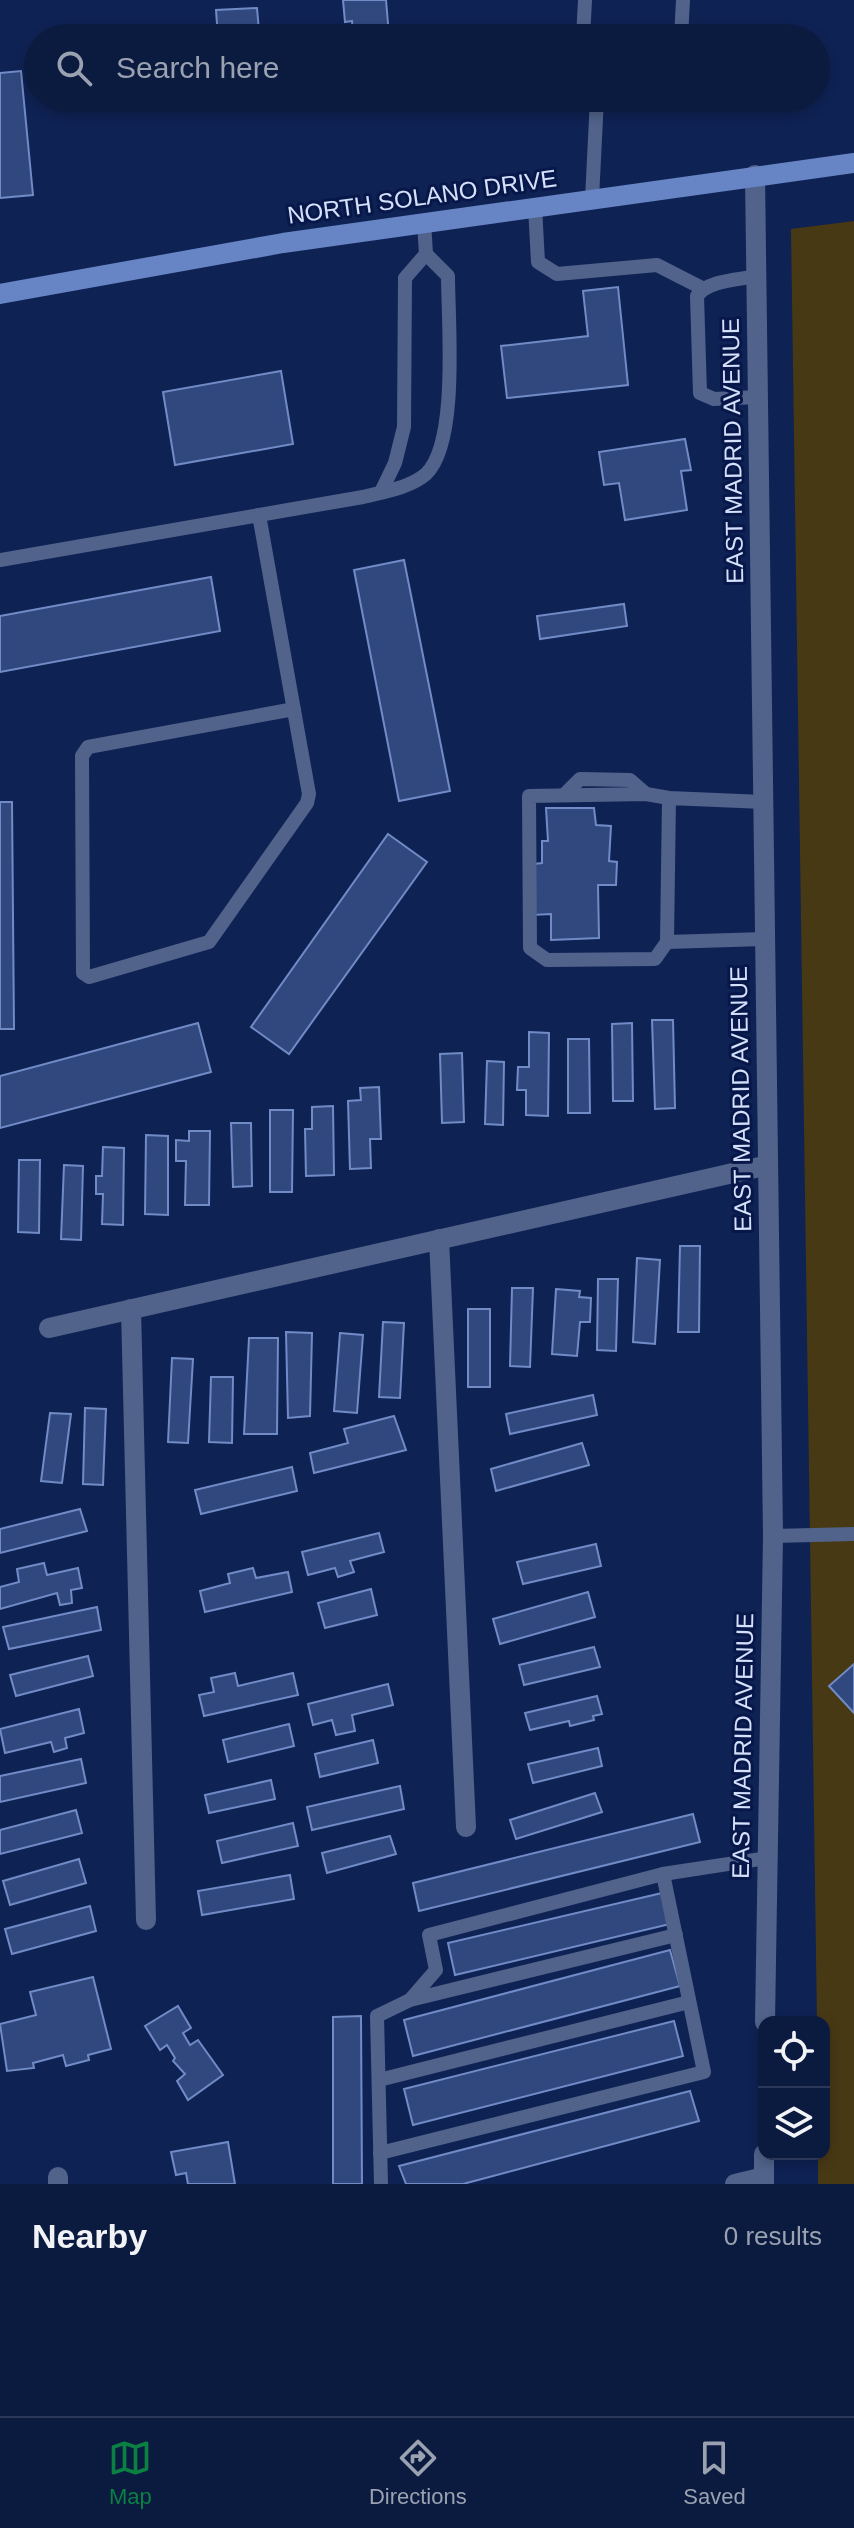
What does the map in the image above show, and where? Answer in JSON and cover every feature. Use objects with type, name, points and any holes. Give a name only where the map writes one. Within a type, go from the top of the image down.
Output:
[{"type":"main road","name":"NORTH SOLANO DRIVE","points":[[0,294],[283,243],[854,163]]},
{"type":"street","name":"EAST MADRID AVENUE","points":[[755,175],[773,1536],[765,2016]]},
{"type":"street","points":[[49,1328],[768,1165]]},
{"type":"street","points":[[439,1239],[466,1827]]},
{"type":"street","points":[[131,1309],[146,1920]]},
{"type":"street","points":[[735,2184],[764,2180]]},
{"type":"lane","points":[[584,24],[585,0]]},
{"type":"lane","points":[[682,24],[683,0]]},
{"type":"lane","points":[[592,199],[596,112]]},
{"type":"lane","points":[[535,207],[538,262],[557,274],[657,265],[702,288],[757,276]]},
{"type":"lane","points":[[0,560],[381,492],[425,474],[434,462],[445,431],[448,276],[426,254],[424,222]]},
{"type":"lane","points":[[381,492],[395,463],[404,427],[405,278],[426,254]]},
{"type":"lane","points":[[702,288],[697,296],[700,393],[714,399],[758,397]]},
{"type":"lane","points":[[259,515],[294,709],[309,794],[307,803],[209,942],[89,977],[83,973],[82,756],[88,747],[294,709]]},
{"type":"lane","points":[[669,798],[667,942],[655,959],[547,960],[530,948],[529,796],[564,795],[580,779],[630,780],[646,794],[669,798],[764,802]]},
{"type":"lane","points":[[667,942],[765,939]]},
{"type":"lane","points":[[773,1536],[854,1534]]},
{"type":"lane","points":[[410,2000],[436,1970],[429,1935],[663,1874],[767,1858]]},
{"type":"lane","points":[[380,2153],[704,2072],[663,1874]]},
{"type":"lane","points":[[381,2184],[377,2016],[410,2000],[676,1935]]},
{"type":"lane","points":[[379,2080],[689,2002]]},
{"type":"shaded area","points":[[854,221],[854,2184],[818,2184],[818,2160],[830,2160],[830,2016],[817,2016],[791,229]]},
{"type":"building","points":[[343,0],[386,0],[388,24],[345,22]]},
{"type":"building","points":[[257,8],[258,24],[217,24],[216,10]]},
{"type":"building","points":[[21,71],[33,195],[0,198],[0,73]]},
{"type":"building","points":[[618,287],[628,385],[507,398],[501,346],[588,336],[583,291]]},
{"type":"building","points":[[281,371],[293,444],[175,465],[163,392]]},
{"type":"building","points":[[685,439],[691,470],[681,471],[687,510],[625,520],[619,483],[604,485],[599,452]]},
{"type":"building","points":[[404,560],[450,791],[399,801],[354,570]]},
{"type":"building","points":[[211,577],[220,631],[0,672],[0,616]]},
{"type":"building","points":[[624,604],[627,626],[540,639],[537,616]]},
{"type":"building","points":[[0,802],[12,802],[14,1029],[0,1029]]},
{"type":"building","points":[[546,808],[594,808],[596,825],[611,826],[609,861],[617,862],[616,885],[598,885],[599,938],[551,940],[551,914],[532,915],[534,864],[542,863],[542,841],[548,841]]},
{"type":"building","points":[[388,834],[427,862],[289,1054],[251,1027]]},
{"type":"building","points":[[652,1020],[673,1020],[675,1108],[655,1109]]},
{"type":"building","points":[[198,1023],[211,1072],[0,1128],[0,1076]]},
{"type":"building","points":[[632,1023],[633,1101],[613,1101],[612,1024]]},
{"type":"building","points":[[529,1032],[549,1033],[548,1116],[526,1115],[526,1090],[517,1090],[518,1067],[529,1067]]},
{"type":"building","points":[[568,1039],[589,1039],[590,1113],[568,1113]]},
{"type":"building","points":[[462,1053],[464,1122],[442,1123],[440,1054]]},
{"type":"building","points":[[487,1061],[504,1062],[503,1125],[485,1124]]},
{"type":"building","points":[[379,1087],[381,1139],[370,1139],[371,1168],[350,1169],[348,1101],[361,1100],[360,1088]]},
{"type":"building","points":[[333,1106],[334,1175],[306,1176],[305,1129],[312,1129],[312,1107]]},
{"type":"building","points":[[270,1110],[293,1110],[292,1192],[270,1192]]},
{"type":"building","points":[[231,1123],[251,1123],[252,1186],[233,1187]]},
{"type":"building","points":[[189,1131],[210,1131],[209,1205],[185,1205],[186,1161],[176,1161],[176,1140],[189,1141]]},
{"type":"building","points":[[146,1135],[168,1136],[168,1215],[145,1214]]},
{"type":"building","points":[[103,1147],[124,1148],[123,1225],[102,1224],[103,1194],[96,1194],[96,1176],[102,1176]]},
{"type":"building","points":[[19,1160],[40,1160],[39,1233],[18,1232]]},
{"type":"building","points":[[64,1165],[83,1166],[81,1240],[61,1239]]},
{"type":"building","points":[[680,1246],[700,1246],[699,1332],[678,1332]]},
{"type":"building","points":[[637,1258],[660,1260],[655,1344],[633,1342]]},
{"type":"building","points":[[598,1279],[618,1279],[616,1351],[597,1350]]},
{"type":"building","points":[[512,1288],[533,1288],[530,1367],[510,1366]]},
{"type":"building","points":[[556,1289],[580,1291],[579,1297],[591,1298],[590,1322],[580,1322],[577,1356],[552,1354]]},
{"type":"building","points":[[468,1309],[490,1309],[490,1387],[468,1387]]},
{"type":"building","points":[[383,1322],[404,1323],[400,1398],[379,1397]]},
{"type":"building","points":[[286,1332],[312,1333],[310,1416],[288,1418]]},
{"type":"building","points":[[340,1333],[363,1335],[357,1413],[334,1411]]},
{"type":"building","points":[[249,1338],[278,1338],[277,1434],[244,1434]]},
{"type":"building","points":[[172,1358],[193,1359],[188,1443],[168,1442]]},
{"type":"building","points":[[211,1377],[233,1377],[232,1443],[209,1442]]},
{"type":"building","points":[[593,1395],[597,1415],[510,1434],[506,1414]]},
{"type":"building","points":[[85,1408],[106,1409],[103,1485],[83,1484]]},
{"type":"building","points":[[50,1413],[71,1414],[62,1483],[41,1481]]},
{"type":"building","points":[[394,1416],[406,1450],[314,1473],[310,1453],[348,1443],[344,1429]]},
{"type":"building","points":[[582,1443],[589,1465],[496,1491],[491,1469]]},
{"type":"building","points":[[292,1467],[297,1491],[201,1514],[195,1490]]},
{"type":"building","points":[[80,1509],[87,1531],[0,1553],[0,1529]]},
{"type":"building","points":[[379,1533],[384,1552],[350,1561],[354,1572],[338,1577],[335,1568],[308,1575],[302,1552]]},
{"type":"building","points":[[596,1544],[601,1566],[523,1584],[517,1562]]},
{"type":"building","points":[[44,1563],[47,1575],[78,1568],[82,1588],[71,1590],[72,1603],[60,1605],[57,1593],[0,1609],[0,1587],[19,1582],[17,1569]]},
{"type":"building","points":[[253,1568],[256,1578],[288,1572],[292,1592],[205,1612],[200,1591],[230,1583],[228,1574]]},
{"type":"building","points":[[371,1589],[377,1615],[325,1628],[318,1603]]},
{"type":"building","points":[[588,1592],[595,1617],[500,1644],[493,1619]]},
{"type":"building","points":[[97,1607],[101,1630],[9,1649],[3,1627]]},
{"type":"building","points":[[594,1647],[600,1667],[524,1685],[519,1665]]},
{"type":"building","points":[[88,1656],[93,1676],[16,1696],[10,1675]]},
{"type":"building","points":[[854,1664],[854,1713],[829,1686]]},
{"type":"building","points":[[235,1673],[238,1686],[293,1673],[298,1695],[204,1716],[199,1695],[214,1692],[211,1678]]},
{"type":"building","points":[[388,1684],[393,1705],[352,1715],[355,1731],[336,1735],[332,1720],[313,1725],[308,1704]]},
{"type":"building","points":[[597,1696],[602,1714],[593,1716],[594,1720],[570,1726],[569,1721],[530,1730],[525,1713]]},
{"type":"building","points":[[79,1709],[84,1733],[65,1738],[67,1748],[54,1752],[51,1742],[5,1753],[0,1729]]},
{"type":"building","points":[[289,1724],[294,1746],[228,1762],[223,1740]]},
{"type":"building","points":[[373,1740],[378,1763],[320,1777],[315,1754]]},
{"type":"building","points":[[598,1748],[602,1766],[533,1783],[528,1764]]},
{"type":"building","points":[[81,1759],[86,1783],[0,1802],[0,1776]]},
{"type":"building","points":[[271,1780],[275,1799],[209,1813],[205,1795]]},
{"type":"building","points":[[400,1786],[404,1809],[312,1830],[307,1807]]},
{"type":"building","points":[[595,1793],[602,1812],[516,1839],[510,1820]]},
{"type":"building","points":[[76,1810],[82,1833],[0,1854],[0,1830]]},
{"type":"building","points":[[693,1814],[700,1842],[419,1911],[413,1883]]},
{"type":"building","points":[[293,1823],[298,1846],[222,1863],[217,1841]]},
{"type":"building","points":[[390,1836],[396,1854],[327,1873],[322,1853]]},
{"type":"building","points":[[79,1859],[86,1883],[10,1905],[3,1881]]},
{"type":"building","points":[[290,1875],[294,1899],[202,1915],[198,1891]]},
{"type":"building","points":[[662,1893],[670,1924],[455,1975],[448,1943]]},
{"type":"building","points":[[90,1906],[96,1931],[12,1954],[5,1929]]},
{"type":"building","points":[[670,1950],[680,1986],[413,2056],[404,2020]]},
{"type":"building","points":[[93,1977],[111,2049],[88,2055],[89,2060],[66,2066],[63,2055],[33,2063],[34,2068],[7,2071],[0,2024],[36,2015],[30,1992]]},
{"type":"building","points":[[178,2006],[191,2028],[183,2033],[190,2045],[198,2040],[223,2075],[188,2100],[177,2081],[185,2074],[173,2061],[175,2058],[167,2045],[160,2050],[145,2026]]},
{"type":"building","points":[[361,2016],[362,2184],[333,2184],[333,2017]]},
{"type":"building","points":[[674,2021],[683,2056],[413,2125],[404,2089]]},
{"type":"building","points":[[690,2091],[699,2121],[463,2184],[406,2184],[399,2166]]},
{"type":"building","points":[[228,2142],[235,2184],[188,2184],[186,2173],[176,2175],[171,2152]]}]
